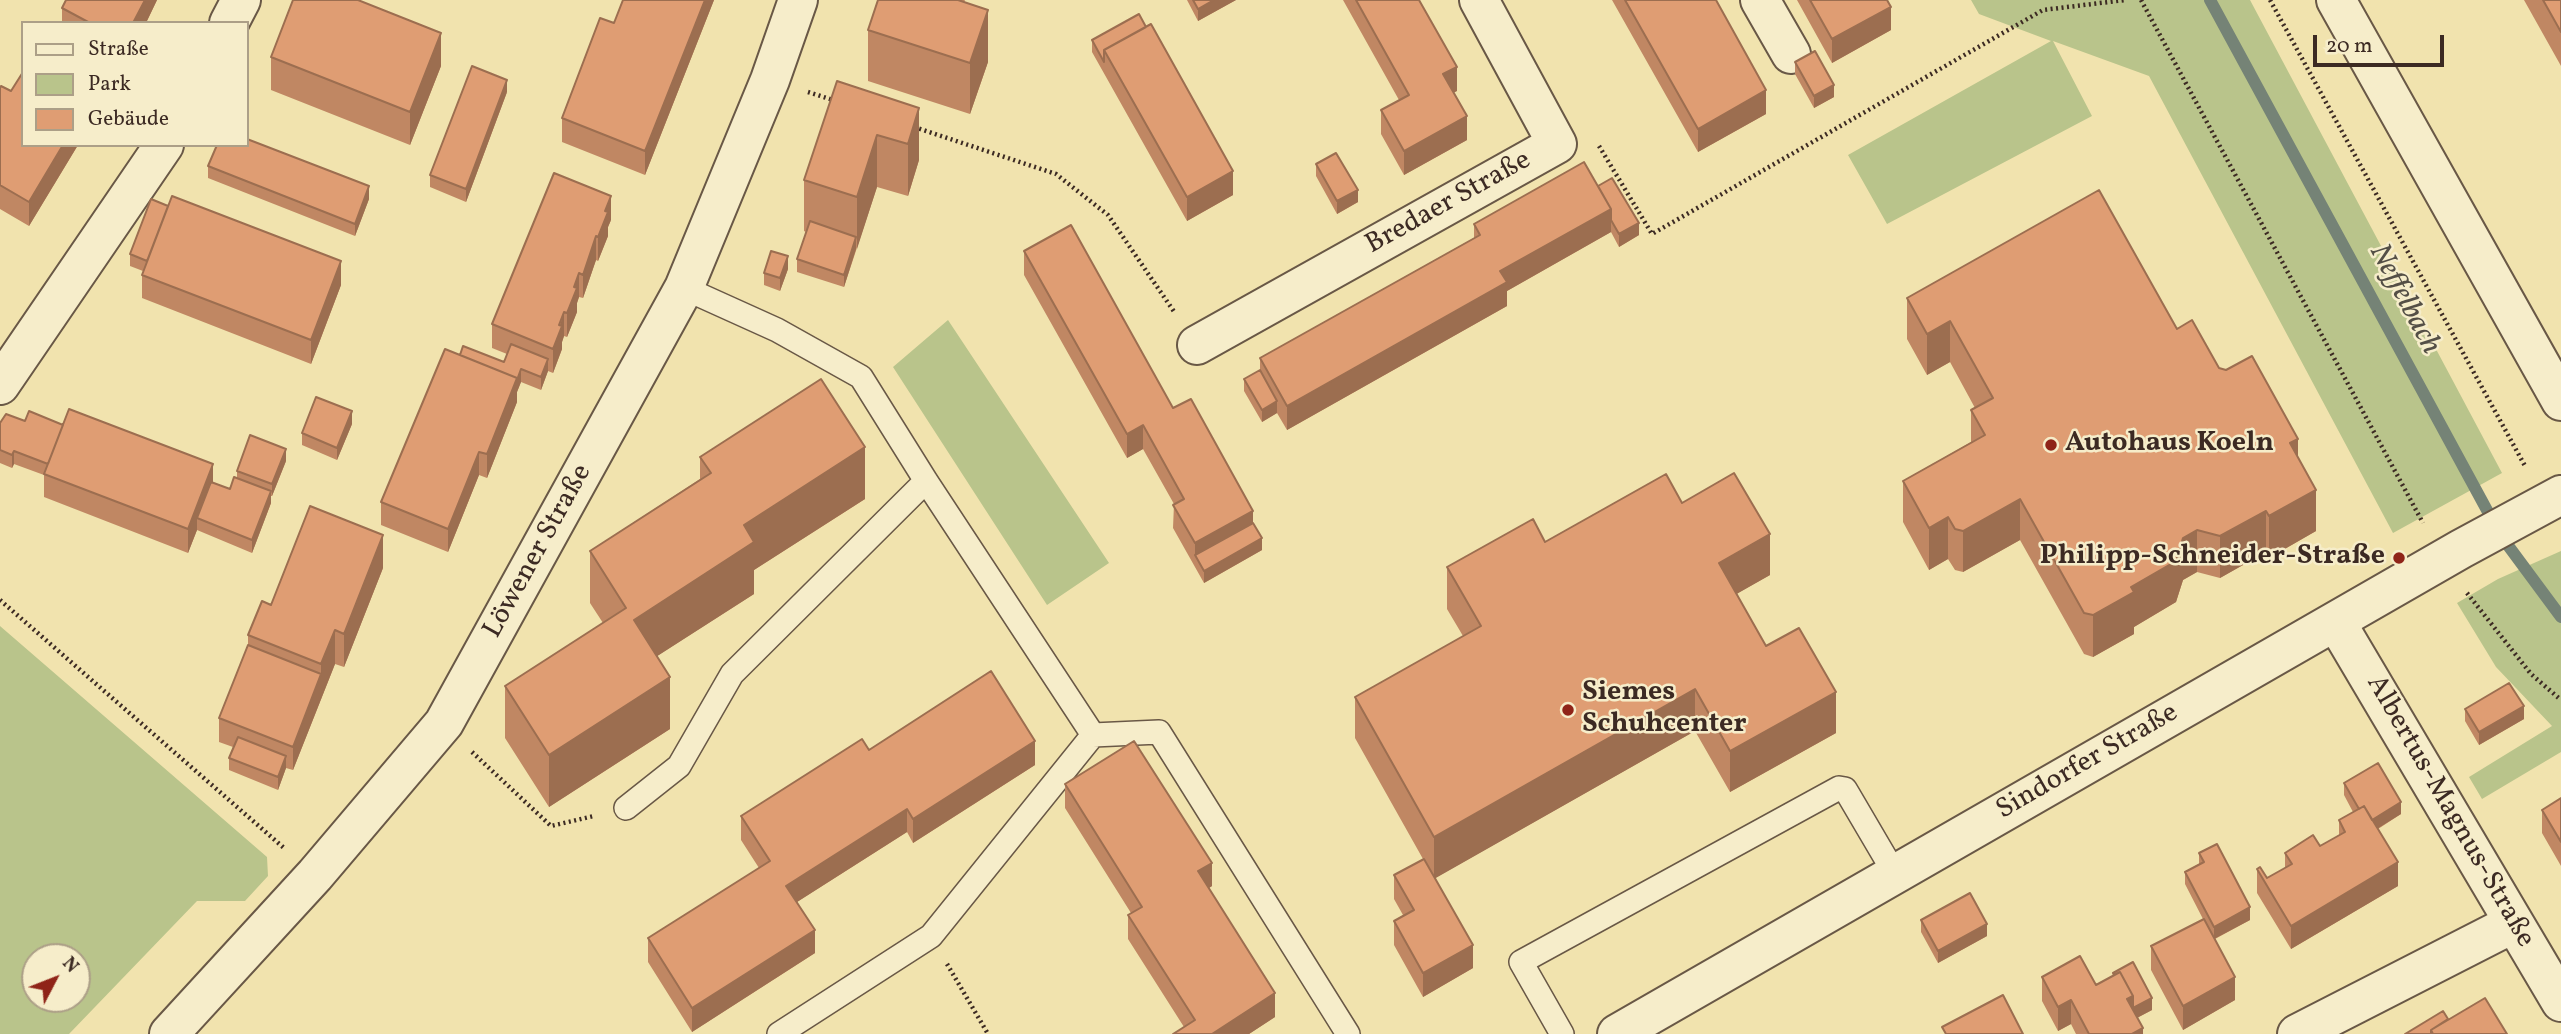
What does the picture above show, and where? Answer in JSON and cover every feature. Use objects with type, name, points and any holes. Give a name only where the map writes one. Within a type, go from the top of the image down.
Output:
[{"type":"street","points":[[230,21],[241,0]]},
{"type":"street","name":"Löwener Straße","points":[[169,1034],[315,875],[444,723],[684,288],[771,80],[798,0]]},
{"type":"street","name":"Bredaer Straße","points":[[1197,345],[1557,144],[1479,0]]},
{"type":"street","points":[[1760,0],[1791,54]]},
{"type":"street","points":[[2336,0],[2561,401]]},
{"type":"street","points":[[1,385],[163,147]]},
{"type":"street","name":"Sindorfer Straße","points":[[1617,1034],[2336,622],[2455,564],[2545,504]]},
{"type":"street","name":"Albertus-Magnus-Straße","points":[[2336,622],[2561,1002]]},
{"type":"street","points":[[2297,1034],[2514,923]]},
{"type":"lane","points":[[684,288],[777,330],[860,377],[1093,735]]},
{"type":"lane","points":[[626,808],[679,766],[732,674],[926,481]]},
{"type":"lane","points":[[779,1034],[930,936],[1093,735],[1159,732],[1348,1034]]},
{"type":"lane","points":[[1562,1034],[1521,962],[1839,788],[1848,794],[1895,874]]},
{"type":"path","points":[[1557,144],[1596,141],[1651,234],[2043,10],[2125,0]]},
{"type":"path","points":[[2141,0],[2455,564],[2531,674],[2561,700]]},
{"type":"path","points":[[2270,0],[2545,504]]},
{"type":"path","points":[[771,80],[848,106]]},
{"type":"path","points":[[913,127],[1056,174],[1108,215],[1197,345]]},
{"type":"path","points":[[0,600],[315,875]]},
{"type":"path","points":[[444,723],[551,826],[626,808]]},
{"type":"path","points":[[930,936],[988,1034]]},
{"type":"green space","points":[[1971,0],[2250,0],[2502,473],[2393,533],[2149,76],[2053,41],[2092,116],[1887,224],[1848,155],[2051,41],[1979,14]]},
{"type":"green space","points":[[948,320],[1109,563],[1047,605],[893,367]]},
{"type":"green space","points":[[2561,551],[2561,752],[2482,799],[2469,777],[2552,726],[2496,667],[2457,603],[2498,579]]},
{"type":"green space","points":[[0,626],[267,857],[268,876],[245,901],[197,901],[91,1011],[91,943],[21,943],[21,1013],[89,1013],[69,1034],[0,1034]]},
{"type":"building","points":[[66,0],[145,0],[134,21],[86,21],[62,8]]},
{"type":"building","points":[[293,0],[358,0],[441,33],[410,112],[271,57]]},
{"type":"building","points":[[623,0],[705,0],[645,151],[562,118],[600,18],[614,23]]},
{"type":"building","points":[[878,0],[958,0],[988,10],[970,63],[868,30]]},
{"type":"building","points":[[1193,0],[1214,0],[1198,9]]},
{"type":"building","points":[[1356,0],[1419,0],[1457,67],[1443,74],[1467,116],[1404,151],[1381,110],[1409,95]]},
{"type":"building","points":[[1625,0],[1716,0],[1766,90],[1698,129]]},
{"type":"building","points":[[1810,0],[1887,0],[1891,7],[1832,39]]},
{"type":"building","points":[[2543,0],[2561,0],[2561,32]]},
{"type":"building","points":[[1139,14],[1146,27],[1104,50],[1104,62],[1092,40]]},
{"type":"building","points":[[1151,24],[1233,171],[1187,197],[1104,50]]},
{"type":"building","points":[[1815,51],[1834,85],[1814,96],[1795,62]]},
{"type":"building","points":[[472,66],[507,80],[466,189],[430,175]]},
{"type":"building","points":[[21,75],[21,147],[62,147],[29,202],[0,185],[0,88],[1,86],[11,91]]},
{"type":"building","points":[[837,81],[919,108],[908,144],[877,135],[857,197],[804,180]]},
{"type":"building","points":[[248,139],[369,186],[355,224],[208,166],[216,147],[248,147]]},
{"type":"building","points":[[1336,153],[1358,190],[1337,201],[1316,164]]},
{"type":"building","points":[[1584,162],[1611,209],[1500,271],[1507,282],[1287,406],[1260,358],[1480,235],[1474,224]]},
{"type":"building","points":[[554,173],[611,196],[605,211],[608,212],[598,237],[596,236],[583,275],[579,273],[574,287],[577,288],[559,325],[562,326],[553,349],[492,324]]},
{"type":"building","points":[[1612,178],[1639,223],[1619,234],[1611,220],[1611,209],[1598,186]]},
{"type":"building","points":[[2099,190],[2177,329],[2192,320],[2219,368],[2226,370],[2252,356],[2298,439],[2290,443],[2316,490],[2269,516],[2266,511],[2220,536],[2197,530],[2183,538],[2176,561],[2131,587],[2134,592],[2093,615],[2084,613],[2020,499],[1963,531],[1955,529],[1948,517],[1929,528],[1903,481],[1985,435],[1971,410],[1993,398],[1950,321],[1927,334],[1907,298]]},
{"type":"building","points":[[172,196],[341,261],[311,340],[142,275]]},
{"type":"building","points":[[151,199],[168,206],[147,261],[130,254]]},
{"type":"building","points":[[810,221],[856,237],[844,275],[797,259]]},
{"type":"building","points":[[1071,225],[1173,408],[1191,399],[1253,511],[1195,543],[1173,505],[1184,499],[1143,425],[1127,434],[1024,251]]},
{"type":"building","points":[[771,251],[788,256],[780,278],[764,273]]},
{"type":"building","points":[[511,344],[548,359],[541,377],[521,369],[517,380],[460,355],[463,346],[504,362]]},
{"type":"building","points":[[445,349],[517,378],[487,454],[479,452],[448,529],[381,502]]},
{"type":"building","points":[[1260,370],[1277,401],[1262,410],[1244,379]]},
{"type":"building","points":[[821,379],[865,447],[744,525],[754,542],[634,620],[670,677],[549,755],[505,686],[626,608],[590,551],[711,473],[700,457]]},
{"type":"building","points":[[316,397],[352,411],[337,448],[302,433]]},
{"type":"building","points":[[69,409],[213,464],[188,529],[44,474]]},
{"type":"building","points":[[29,411],[63,425],[48,464],[14,451],[12,455],[0,450],[0,423],[6,414],[25,421]]},
{"type":"building","points":[[250,435],[286,449],[272,484],[237,471]]},
{"type":"building","points":[[1734,473],[1770,534],[1719,563],[1766,646],[1799,628],[1836,692],[1730,751],[1695,689],[1434,837],[1355,697],[1481,626],[1447,567],[1533,519],[1545,542],[1666,474],[1682,503]]},
{"type":"building","points":[[234,477],[271,491],[252,540],[197,518],[211,482],[230,489]]},
{"type":"building","points":[[310,506],[383,535],[344,634],[335,630],[321,664],[248,635],[262,601],[271,605]]},
{"type":"building","points":[[1253,523],[1262,538],[1204,571],[1195,555]]},
{"type":"building","points":[[248,645],[321,674],[293,747],[219,718]]},
{"type":"building","points":[[991,671],[1035,741],[913,819],[907,809],[786,886],[815,930],[692,1008],[648,938],[770,861],[741,816],[862,739],[869,750]]},
{"type":"building","points":[[2509,683],[2524,706],[2479,732],[2465,709]]},
{"type":"building","points":[[238,737],[286,756],[278,777],[229,758]]},
{"type":"building","points":[[1134,741],[1212,863],[1198,871],[1275,993],[1212,1034],[1173,1034],[1195,1020],[1128,915],[1142,907],[1065,784]]},
{"type":"building","points":[[2378,763],[2401,802],[2372,820],[2364,806],[2359,809],[2344,783]]},
{"type":"building","points":[[2561,798],[2561,842],[2542,810]]},
{"type":"building","points":[[2364,806],[2398,862],[2291,926],[2257,869],[2260,867],[2267,878],[2292,864],[2285,853],[2313,835],[2320,846],[2345,832],[2339,820]]},
{"type":"building","points":[[2217,844],[2250,907],[2214,927],[2185,872],[2204,862],[2199,853]]},
{"type":"building","points":[[1424,859],[1473,945],[1423,973],[1394,921],[1414,910],[1394,875]]},
{"type":"building","points":[[1970,893],[1987,924],[1938,951],[1921,920]]},
{"type":"building","points":[[2204,919],[2235,977],[2183,1006],[2151,946]]},
{"type":"building","points":[[2080,956],[2096,985],[2120,972],[2133,996],[2127,999],[2143,1028],[2132,1034],[2089,1034],[2071,1000],[2058,1007],[2042,977]]},
{"type":"building","points":[[2133,962],[2152,998],[2133,1008],[2133,996],[2120,972],[2114,975],[2113,973]]},
{"type":"building","points":[[2003,995],[2023,1034],[1946,1034],[1942,1027]]},
{"type":"building","points":[[2485,998],[2507,1034],[2433,1034],[2431,1030]]},
{"type":"building","points":[[2443,1011],[2448,1019],[2431,1030],[2431,1034],[2405,1034]]},
{"type":"waterway","name":"Neffelbach","points":[[2210,0],[2501,536],[2561,617]]},
{"type":"place","name":"Autohaus Koeln","points":[[2051,445]]},
{"type":"place","name":"Philipp-Schneider-Straße","points":[[2399,558]]},
{"type":"place","name":"Siemes Schuhcenter","points":[[1568,710]]}]
